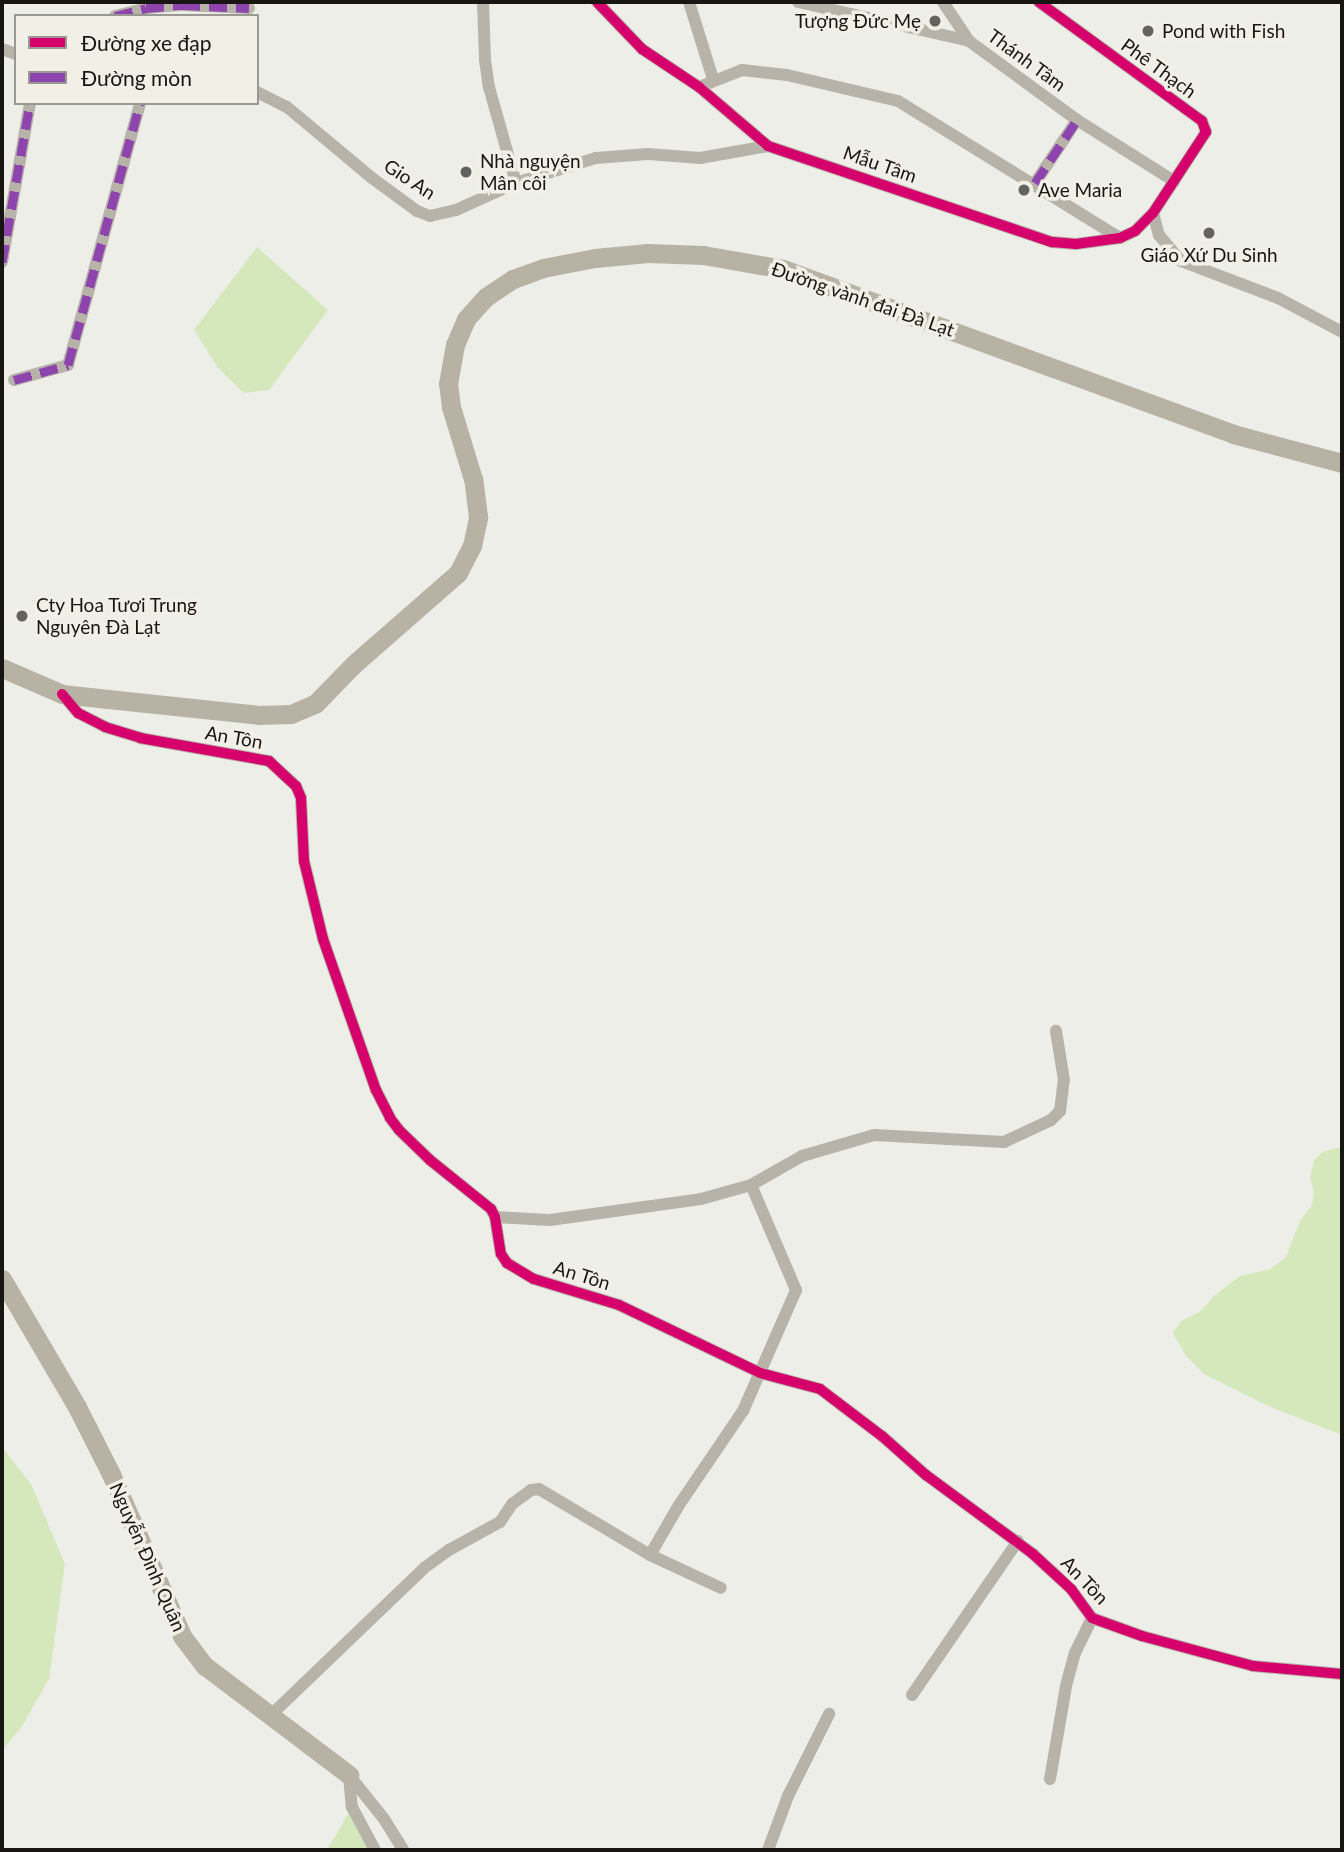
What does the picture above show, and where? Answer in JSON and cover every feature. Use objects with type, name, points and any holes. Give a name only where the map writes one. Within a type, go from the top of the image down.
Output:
[{"type":"main road","name":"Đường vành đai Đà Lạt","points":[[62,694],[259,715],[291,714],[315,704],[354,664],[458,573],[472,546],[478,517],[473,479],[451,407],[448,384],[455,345],[467,318],[486,297],[513,279],[569,262],[622,255],[676,253],[730,258],[783,269],[1233,434],[1342,463]]},
{"type":"main road","name":"An Tôn","points":[[2,668],[62,694]]},
{"type":"main road","name":"Nguyễn Đình Quân","points":[[2,1279],[77,1407],[111,1474],[182,1636],[205,1666],[272,1713],[349,1775]]},
{"type":"street","points":[[483,2],[489,88],[516,183]]},
{"type":"street","name":"Mẫu Tâm","points":[[597,2],[642,49],[699,86],[768,145],[1052,242],[1076,244],[1120,238],[1146,223],[1174,181]]},
{"type":"street","points":[[689,2],[713,79]]},
{"type":"street","name":"Thánh Tâm","points":[[798,2],[969,41],[1077,120],[1174,181]]},
{"type":"street","points":[[943,2],[969,41]]},
{"type":"street","name":"Phê Thạch","points":[[1039,2],[1202,121],[1206,132],[1174,181]]},
{"type":"street","points":[[121,14],[146,5],[197,4],[249,8]]},
{"type":"street","points":[[699,86],[742,71],[787,75],[898,101],[1035,183],[1120,238]]},
{"type":"street","name":"Gio An","points":[[259,93],[287,107],[372,178],[417,211],[430,216],[456,210],[516,183],[596,158],[648,154],[700,158],[768,145]]},
{"type":"street","points":[[2,262],[30,105]]},
{"type":"street","points":[[14,380],[68,365],[139,105]]},
{"type":"street","points":[[1035,183],[1077,120]]},
{"type":"street","points":[[1153,213],[1159,235],[1181,261],[1278,298],[1342,332]]},
{"type":"street","name":"An Tôn","points":[[62,694],[78,713],[105,727],[140,738],[269,761],[296,786],[302,798],[303,861],[323,939],[376,1090],[390,1118],[400,1130],[495,1217],[501,1254],[518,1271],[534,1279],[620,1305],[760,1373],[820,1389],[882,1436],[926,1475],[1018,1541],[1071,1589],[1093,1618],[1142,1636],[1253,1666],[1342,1674]]},
{"type":"street","points":[[495,1217],[561,1219],[701,1199],[751,1185],[802,1156],[874,1135],[1004,1142],[1039,1127],[1060,1111],[1065,1092],[1056,1031]]},
{"type":"street","points":[[650,1555],[678,1504],[743,1411],[796,1290],[751,1185]]},
{"type":"street","points":[[272,1713],[424,1569],[449,1550],[500,1522],[512,1504],[531,1490],[539,1489],[650,1555],[721,1588]]},
{"type":"street","points":[[912,1695],[1018,1541]]},
{"type":"street","points":[[1049,1779],[1066,1686],[1075,1653],[1093,1618]]},
{"type":"street","points":[[768,1850],[788,1796],[829,1714]]},
{"type":"street","points":[[349,1775],[352,1807],[375,1850]]},
{"type":"street","name":"Nguyễn Đình Quân","points":[[349,1775],[384,1819],[403,1850]]},
{"type":"green space","points":[[257,247],[328,310],[269,390],[244,393],[218,368],[194,330]]},
{"type":"green space","points":[[1342,1147],[1342,1435],[1268,1406],[1204,1374],[1186,1356],[1173,1333],[1181,1321],[1201,1311],[1215,1295],[1240,1276],[1270,1269],[1286,1257],[1300,1221],[1312,1205],[1314,1192],[1310,1177],[1314,1160],[1322,1152]]},
{"type":"green space","points":[[2,1447],[31,1484],[65,1564],[49,1679],[22,1726],[2,1751]]},
{"type":"green space","points":[[352,1807],[373,1850],[327,1850]]},
{"type":"marked path","points":[[123,14],[146,8],[182,5],[249,8]]},
{"type":"marked path","points":[[2,262],[30,105]]},
{"type":"marked path","points":[[14,380],[68,365],[139,105]]},
{"type":"marked path","points":[[1035,183],[1077,120]]},
{"type":"cycle path","points":[[597,2],[642,49],[699,87],[768,146],[1052,242],[1076,244],[1120,238],[1135,231],[1153,213],[1206,132],[1202,121],[1039,2]]},
{"type":"cycle path","points":[[62,694],[78,713],[105,727],[140,738],[269,761],[296,786],[301,798],[304,861],[323,939],[376,1090],[399,1130],[430,1160],[491,1209],[495,1217],[501,1254],[507,1263],[534,1279],[619,1305],[760,1373],[820,1389],[882,1436],[926,1475],[1033,1554],[1071,1589],[1092,1618],[1142,1636],[1253,1666],[1342,1674]]},
{"type":"place","name":"Tượng Đức Mẹ","points":[[935,21]]},
{"type":"place","name":"Pond with Fish","points":[[1148,31]]},
{"type":"place","name":"Nhà nguyện Mân côi","points":[[466,172]]},
{"type":"place","name":"Ave Maria","points":[[1024,190]]},
{"type":"place","name":"Giáo Xứ Du Sinh","points":[[1209,233]]},
{"type":"place","name":"Cty Hoa Tươi Trung Nguyên Đà Lạt","points":[[22,616]]}]
